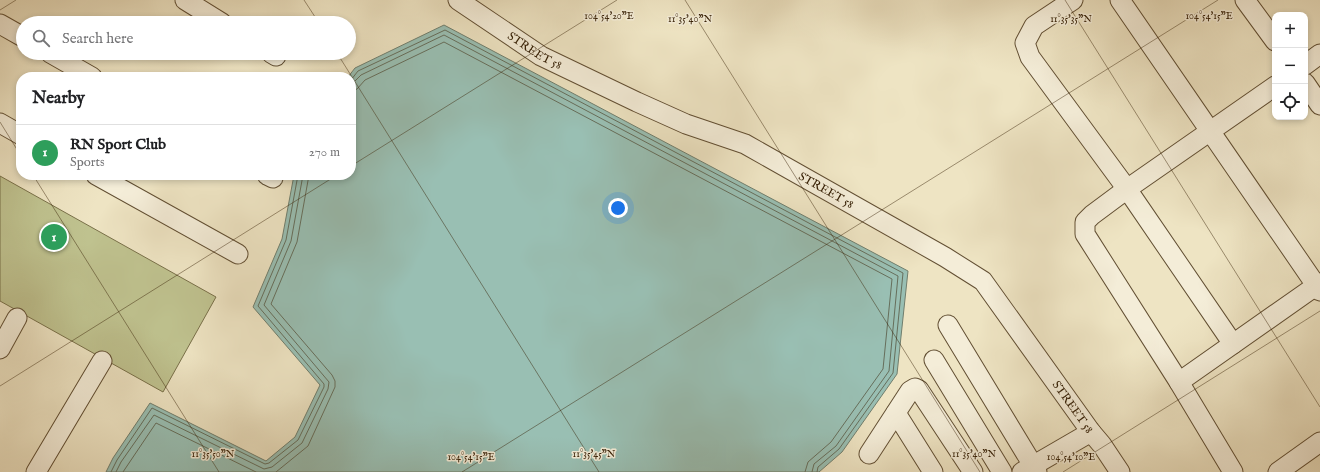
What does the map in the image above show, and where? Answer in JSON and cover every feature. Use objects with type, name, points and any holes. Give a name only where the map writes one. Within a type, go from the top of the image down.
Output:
[{"type":"street","points":[[185,0],[211,16]]},
{"type":"street","name":"STREET 58","points":[[458,0],[541,56],[686,124],[745,144],[972,273],[982,281],[1090,432],[1102,445],[1120,472]]},
{"type":"street","points":[[1073,0],[1034,26],[1025,43],[1030,57],[1127,189],[1233,344]]},
{"type":"street","points":[[1120,0],[1319,287],[1179,382]]},
{"type":"street","points":[[1245,0],[1272,37]]},
{"type":"street","points":[[0,24],[16,33]]},
{"type":"street","points":[[1308,63],[1320,54]]},
{"type":"street","points":[[62,60],[83,72]]},
{"type":"street","points":[[1306,84],[1320,105]]},
{"type":"street","points":[[1233,472],[1179,382],[1085,234],[1085,222],[1127,189],[1272,88]]},
{"type":"street","points":[[0,123],[16,132]]},
{"type":"street","points":[[106,180],[238,254]]},
{"type":"street","points":[[0,349],[17,318]]},
{"type":"street","points":[[948,325],[1030,470],[1090,432]]},
{"type":"street","points":[[934,360],[1002,472]]},
{"type":"street","points":[[36,472],[102,361]]},
{"type":"street","points":[[869,454],[910,391],[915,388],[919,390],[973,472]]},
{"type":"street","points":[[896,413],[932,472]]},
{"type":"street","points":[[1278,472],[1320,442]]},
{"type":"green space","points":[[0,176],[216,297],[163,392],[0,301]]},
{"type":"water","points":[[444,25],[908,271],[897,374],[842,452],[819,472],[106,472],[113,458],[150,403],[266,461],[295,437],[320,385],[253,307],[282,239],[293,180],[356,180],[356,72],[352,72],[355,68]]},
{"type":"place","name":"RN Sport Club","points":[[54,237]]}]
